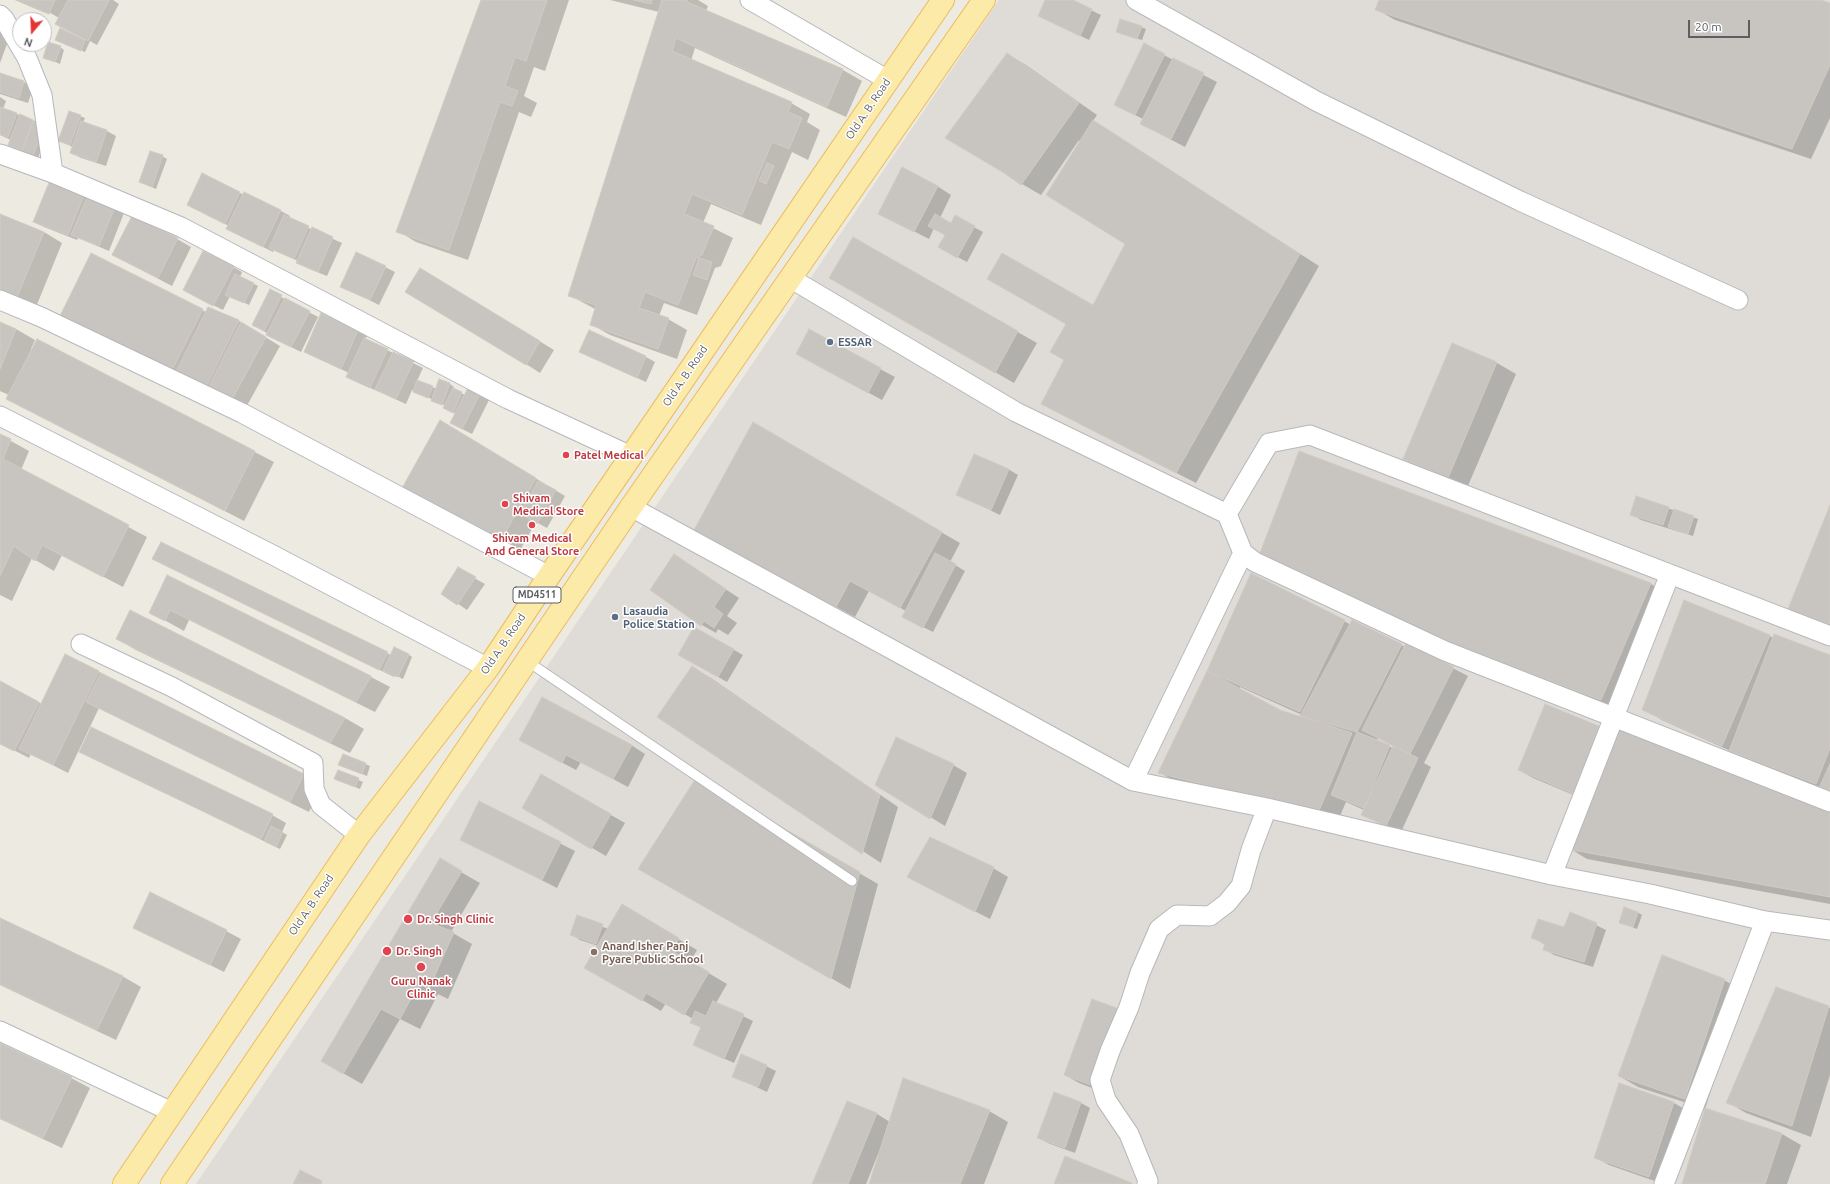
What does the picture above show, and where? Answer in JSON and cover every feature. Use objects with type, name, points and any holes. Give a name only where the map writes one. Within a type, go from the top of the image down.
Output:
[{"type":"main road","name":"Old A. B. Road","points":[[124,1184],[359,835],[488,668],[549,576],[943,0]]},
{"type":"main road","name":"MD4511","points":[[172,1184],[631,508],[984,0]]},
{"type":"street","points":[[750,0],[888,80]]},
{"type":"street","points":[[1136,0],[1316,101],[1520,201],[1738,300]]},
{"type":"street","points":[[0,15],[4,19],[27,58],[42,95],[53,173]]},
{"type":"street","points":[[0,154],[53,173],[181,227],[508,399],[631,456]]},
{"type":"street","points":[[790,278],[1016,412],[1227,514],[1243,553],[1255,562],[1318,593],[1445,651],[1830,802]]},
{"type":"street","points":[[0,300],[41,317],[242,412],[549,576]]},
{"type":"street","points":[[0,416],[488,668]]},
{"type":"street","points":[[1227,514],[1269,443],[1310,435],[1830,636]]},
{"type":"street","points":[[631,508],[1133,781],[1267,808],[1552,875],[1650,894],[1765,921],[1830,930]]},
{"type":"street","points":[[1133,781],[1243,553]]},
{"type":"street","points":[[1552,875],[1670,574]]},
{"type":"street","points":[[81,644],[172,687],[313,763],[314,789],[321,805],[359,835]]},
{"type":"street","points":[[1147,1184],[1148,1181],[1129,1134],[1106,1100],[1100,1080],[1110,1050],[1129,1007],[1140,973],[1159,929],[1177,915],[1210,916],[1227,903],[1241,886],[1251,850],[1267,808]]},
{"type":"street","points":[[1664,1184],[1765,921]]},
{"type":"street","points":[[0,1031],[172,1112]]},
{"type":"lane","points":[[527,661],[852,881]]},
{"type":"shaded area","points":[[999,0],[1830,0],[1830,1184],[196,1184]]},
{"type":"building","points":[[16,0],[55,0],[50,12],[44,12]]},
{"type":"building","points":[[68,0],[109,0],[88,41],[55,24]]},
{"type":"building","points":[[481,0],[547,0],[526,61],[515,57],[505,86],[518,91],[512,106],[500,102],[449,250],[396,232]]},
{"type":"building","points":[[634,0],[652,0],[651,4]]},
{"type":"building","points":[[662,0],[687,0],[687,2],[843,69],[827,107],[676,38],[672,51],[792,102],[788,112],[802,118],[789,149],[772,142],[742,215],[692,194],[684,214],[714,226],[702,255],[696,258],[678,305],[645,292],[639,308],[669,318],[658,349],[590,325],[596,305],[568,296]]},
{"type":"building","points":[[1045,0],[1073,0],[1092,9],[1080,36],[1038,16]]},
{"type":"building","points":[[1379,0],[1821,0],[1830,3],[1830,65],[1792,149],[1375,10]]},
{"type":"building","points":[[1120,19],[1142,26],[1137,39],[1116,32]]},
{"type":"building","points":[[60,28],[85,40],[81,51],[55,40]]},
{"type":"building","points":[[52,43],[61,46],[55,62],[43,58],[45,52],[52,52]]},
{"type":"building","points":[[1144,43],[1165,54],[1135,115],[1114,105]]},
{"type":"building","points":[[1007,53],[1079,103],[1021,185],[1004,173],[945,138]]},
{"type":"building","points":[[1173,58],[1204,73],[1171,139],[1140,124]]},
{"type":"building","points":[[0,73],[24,81],[19,98],[0,92]]},
{"type":"building","points":[[0,107],[17,113],[8,137],[0,134]]},
{"type":"building","points":[[69,111],[81,115],[70,145],[58,141]]},
{"type":"building","points":[[20,114],[33,120],[21,151],[8,145]]},
{"type":"building","points":[[1093,120],[1300,254],[1176,473],[1041,404],[1064,360],[1050,352],[1066,324],[987,279],[1002,253],[1093,305],[1125,244],[1046,195]]},
{"type":"building","points":[[81,121],[107,130],[96,162],[70,153]]},
{"type":"building","points":[[33,122],[44,127],[33,156],[22,152]]},
{"type":"building","points":[[150,151],[163,155],[152,187],[139,182]]},
{"type":"building","points":[[767,163],[774,166],[766,184],[759,181]]},
{"type":"building","points":[[902,167],[938,186],[914,232],[878,214]]},
{"type":"building","points":[[202,173],[240,192],[225,224],[187,205]]},
{"type":"building","points":[[50,180],[85,193],[68,235],[33,222]]},
{"type":"building","points":[[244,192],[281,210],[263,247],[226,229]]},
{"type":"building","points":[[88,195],[115,207],[99,246],[71,235]]},
{"type":"building","points":[[0,214],[44,232],[17,297],[0,290]]},
{"type":"building","points":[[935,214],[951,223],[955,215],[975,226],[957,258],[938,247],[945,235],[928,226]]},
{"type":"building","points":[[284,215],[309,226],[294,259],[269,248]]},
{"type":"building","points":[[132,216],[178,238],[158,278],[112,255]]},
{"type":"building","points":[[312,227],[333,237],[318,272],[296,263]]},
{"type":"building","points":[[853,237],[1018,331],[995,373],[829,278]]},
{"type":"building","points":[[203,251],[234,266],[213,306],[183,290]]},
{"type":"building","points":[[356,252],[386,266],[370,300],[340,287]]},
{"type":"building","points":[[91,253],[203,309],[171,372],[60,316]]},
{"type":"building","points":[[699,258],[712,262],[707,280],[693,275]]},
{"type":"building","points":[[420,268],[540,341],[526,365],[405,292]]},
{"type":"building","points":[[235,274],[254,283],[244,303],[225,295]]},
{"type":"building","points":[[270,289],[282,295],[264,331],[252,325]]},
{"type":"building","points":[[285,298],[310,311],[291,347],[266,335]]},
{"type":"building","points":[[208,307],[239,320],[205,389],[175,374]]},
{"type":"building","points":[[321,313],[358,330],[341,369],[304,352]]},
{"type":"building","points":[[0,322],[16,329],[0,369]]},
{"type":"building","points":[[241,322],[266,337],[230,403],[207,390]]},
{"type":"building","points":[[809,329],[881,368],[868,393],[796,354]]},
{"type":"building","points":[[589,330],[646,356],[637,378],[579,352]]},
{"type":"building","points":[[364,338],[388,349],[370,388],[346,377]]},
{"type":"building","points":[[37,339],[255,451],[225,511],[6,399]]},
{"type":"building","points":[[1452,343],[1497,362],[1448,478],[1403,459]]},
{"type":"building","points":[[393,352],[414,361],[396,399],[375,389]]},
{"type":"building","points":[[439,379],[450,383],[442,405],[431,401]]},
{"type":"building","points":[[417,380],[433,386],[428,398],[413,392]]},
{"type":"building","points":[[469,386],[481,392],[462,429],[450,423]]},
{"type":"building","points":[[453,388],[462,392],[453,413],[443,408]]},
{"type":"building","points":[[440,420],[536,478],[500,542],[401,490]]},
{"type":"building","points":[[753,422],[942,532],[900,608],[850,581],[836,607],[694,530]]},
{"type":"building","points":[[0,434],[11,439],[3,459],[129,525],[103,577],[42,545],[35,561],[14,546],[0,576]]},
{"type":"building","points":[[1299,451],[1651,583],[1601,700],[1436,638],[1260,553]]},
{"type":"building","points":[[974,454],[1009,469],[991,510],[956,495]]},
{"type":"building","points":[[538,481],[556,490],[537,524],[520,513]]},
{"type":"building","points":[[1636,496],[1669,507],[1663,525],[1630,515]]},
{"type":"building","points":[[1830,505],[1830,628],[1788,609]]},
{"type":"building","points":[[1674,509],[1694,516],[1688,534],[1668,527]]},
{"type":"building","points":[[161,542],[388,652],[379,670],[152,559]]},
{"type":"building","points":[[935,553],[956,564],[923,628],[902,617]]},
{"type":"building","points":[[674,554],[726,589],[714,607],[723,614],[714,628],[704,621],[701,626],[650,590]]},
{"type":"building","points":[[458,567],[476,577],[457,605],[441,594]]},
{"type":"building","points":[[1251,573],[1345,620],[1300,712],[1207,671]]},
{"type":"building","points":[[167,575],[371,676],[356,702],[170,610],[165,621],[149,613]]},
{"type":"building","points":[[1684,600],[1770,635],[1722,746],[1642,710]]},
{"type":"building","points":[[130,610],[345,718],[330,743],[116,639]]},
{"type":"building","points":[[1352,620],[1402,644],[1357,732],[1300,716]]},
{"type":"building","points":[[694,627],[734,649],[718,677],[678,655]]},
{"type":"building","points":[[1774,634],[1830,655],[1830,748],[1816,784],[1729,751]]},
{"type":"building","points":[[1406,643],[1454,667],[1410,754],[1362,730]]},
{"type":"building","points":[[394,647],[409,654],[398,677],[383,671]]},
{"type":"building","points":[[65,654],[99,671],[53,765],[19,749]]},
{"type":"building","points":[[692,666],[880,795],[862,854],[657,717]]},
{"type":"building","points":[[1207,671],[1280,710],[1352,733],[1318,813],[1158,773]]},
{"type":"building","points":[[101,673],[304,774],[290,802],[86,702]]},
{"type":"building","points":[[0,681],[39,702],[14,751],[0,744]]},
{"type":"building","points":[[542,697],[632,745],[613,779],[566,755],[562,763],[519,740]]},
{"type":"building","points":[[1545,704],[1601,727],[1574,794],[1518,770]]},
{"type":"building","points":[[1618,724],[1830,808],[1830,897],[1567,849]]},
{"type":"building","points":[[91,727],[273,814],[261,839],[79,752]]},
{"type":"building","points":[[1357,732],[1390,745],[1364,808],[1331,795]]},
{"type":"building","points":[[896,737],[954,764],[930,819],[875,785]]},
{"type":"building","points":[[1393,746],[1418,758],[1386,826],[1361,815]]},
{"type":"building","points":[[343,754],[366,763],[362,774],[338,765]]},
{"type":"building","points":[[1830,764],[1830,793],[1819,788]]},
{"type":"building","points":[[338,770],[359,778],[355,787],[334,779]]},
{"type":"building","points":[[541,774],[611,814],[591,849],[522,808]]},
{"type":"building","points":[[696,778],[860,872],[831,979],[638,869]]},
{"type":"building","points":[[479,801],[561,842],[542,880],[460,840]]},
{"type":"building","points":[[271,826],[283,832],[276,847],[264,841]]},
{"type":"building","points":[[930,837],[994,867],[975,912],[907,877]]},
{"type":"building","points":[[440,858],[462,871],[431,923],[454,932],[429,989],[419,984],[400,1019],[381,1009],[343,1074],[321,1061]]},
{"type":"building","points":[[150,892],[227,930],[210,965],[133,928]]},
{"type":"building","points":[[622,904],[679,938],[672,951],[709,972],[684,1015],[646,993],[642,1001],[584,968]]},
{"type":"building","points":[[1624,907],[1638,912],[1633,927],[1619,923]]},
{"type":"building","points":[[1570,912],[1597,923],[1584,962],[1543,950],[1545,943],[1531,938],[1538,919],[1564,927]]},
{"type":"building","points":[[577,915],[603,924],[596,944],[570,935]]},
{"type":"building","points":[[0,918],[123,976],[97,1030],[0,984]]},
{"type":"building","points":[[1662,955],[1725,979],[1685,1099],[1618,1076]]},
{"type":"building","points":[[1776,987],[1829,1006],[1792,1126],[1726,1103]]},
{"type":"building","points":[[1092,999],[1119,1009],[1091,1085],[1064,1075]]},
{"type":"building","points":[[713,1001],[744,1014],[724,1059],[693,1045],[701,1027],[690,1023],[695,1011],[706,1016]]},
{"type":"building","points":[[0,1043],[72,1077],[43,1138],[0,1118]]},
{"type":"building","points":[[741,1054],[767,1065],[758,1087],[732,1077]]},
{"type":"building","points":[[903,1078],[990,1110],[960,1184],[869,1184]]},
{"type":"building","points":[[1619,1083],[1674,1102],[1649,1177],[1594,1158]]},
{"type":"building","points":[[1054,1092],[1081,1102],[1065,1148],[1037,1138]]},
{"type":"building","points":[[847,1101],[877,1113],[848,1184],[812,1184]]},
{"type":"building","points":[[1705,1108],[1782,1133],[1765,1184],[1682,1184]]},
{"type":"building","points":[[1065,1156],[1132,1183],[1132,1184],[1054,1184]]},
{"type":"building","points":[[300,1170],[322,1181],[321,1184],[293,1184]]},
{"type":"place","name":"ESSAR","points":[[830,342]]},
{"type":"place","name":"Patel Medical","points":[[566,455]]},
{"type":"place","name":"Shivam Medical Store","points":[[505,504]]},
{"type":"place","name":"Shivam Medical And General Store","points":[[532,525]]},
{"type":"place","name":"Lasaudia Police Station","points":[[615,617]]},
{"type":"place","name":"Dr. Singh Clinic","points":[[408,919]]},
{"type":"place","name":"Dr. Singh","points":[[387,951]]},
{"type":"place","name":"Anand Isher Panj Pyare Public School","points":[[594,952]]},
{"type":"place","name":"Guru Nanak Clinic","points":[[421,967]]}]
